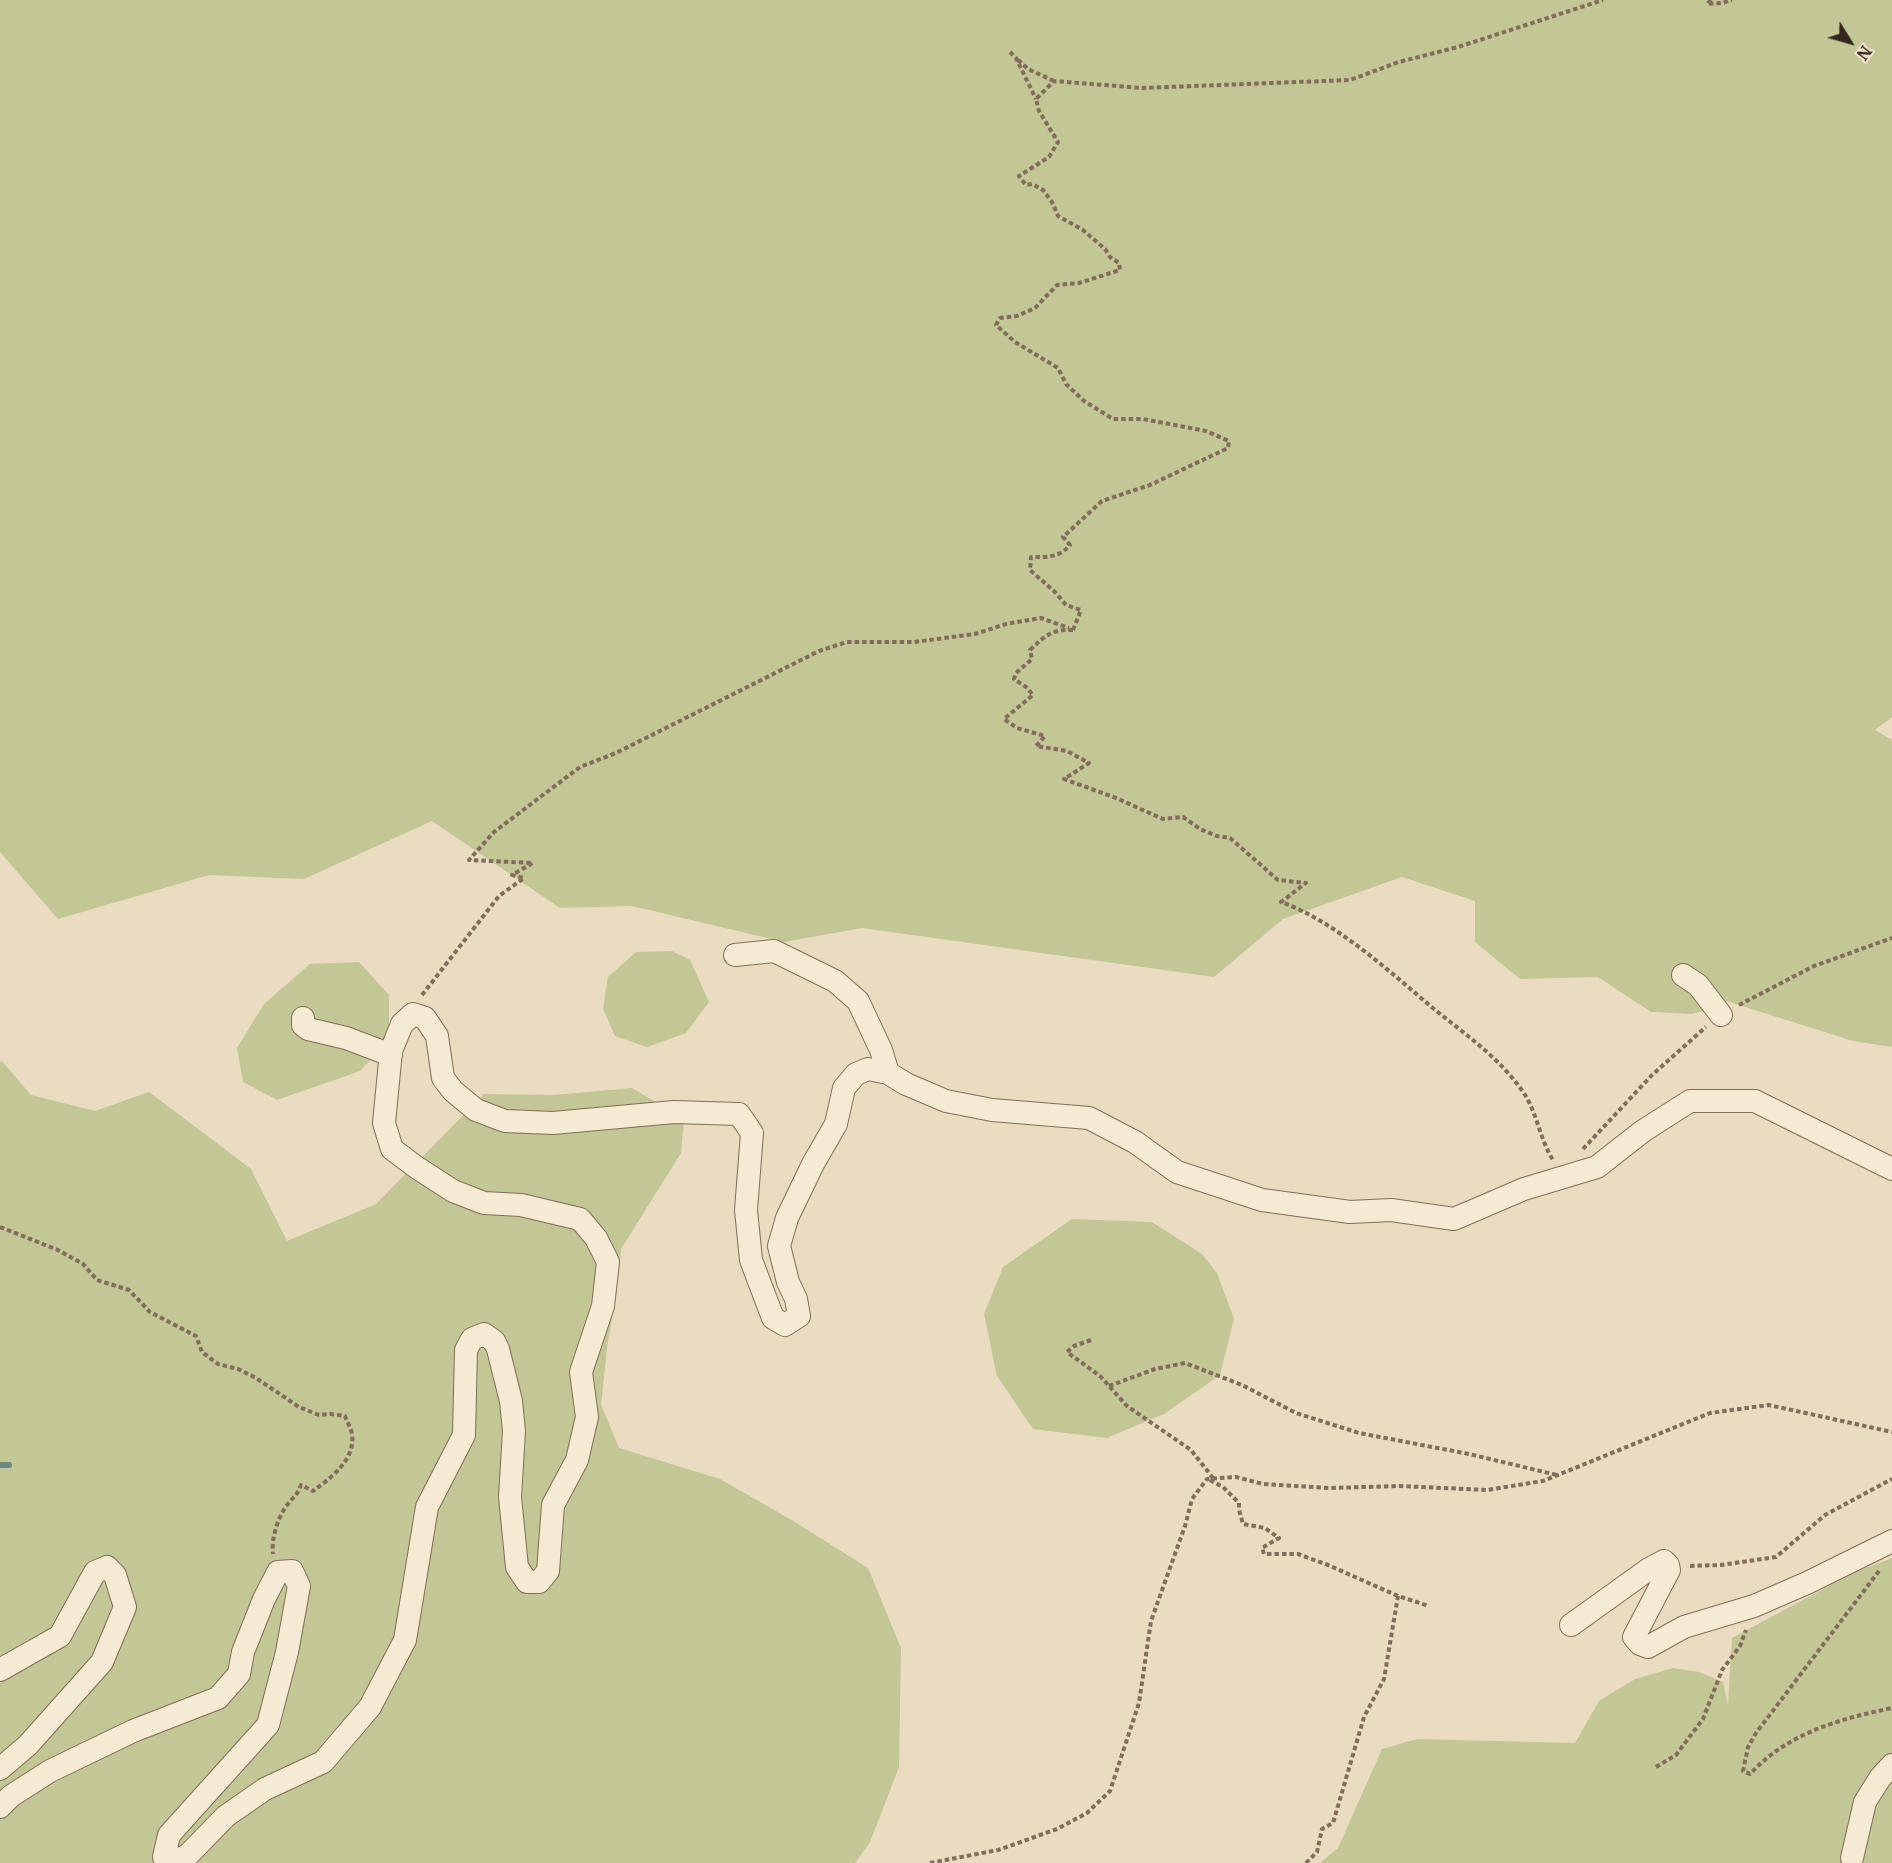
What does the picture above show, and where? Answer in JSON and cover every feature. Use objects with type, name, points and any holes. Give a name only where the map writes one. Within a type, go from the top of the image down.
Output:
[{"type":"street","points":[[735,955],[774,951],[835,981],[858,1001],[888,1073]]},
{"type":"street","points":[[1683,975],[1698,985],[1721,1015]]},
{"type":"street","points":[[0,1808],[11,1796],[50,1770],[133,1731],[218,1698],[239,1674],[243,1652],[264,1599],[278,1572],[292,1571],[299,1586],[287,1652],[268,1725],[169,1834],[164,1857],[175,1861],[188,1855],[226,1816],[265,1789],[323,1762],[370,1707],[405,1640],[427,1507],[464,1435],[466,1350],[472,1339],[484,1334],[494,1341],[498,1349],[511,1401],[514,1431],[510,1497],[518,1567],[527,1582],[539,1582],[548,1571],[553,1505],[577,1460],[587,1417],[581,1372],[603,1306],[608,1262],[596,1238],[580,1219],[521,1205],[484,1203],[453,1191],[392,1149],[384,1123],[391,1055],[402,1024],[413,1014],[425,1018],[437,1036],[443,1078],[448,1085],[476,1110],[505,1121],[553,1123],[674,1112],[739,1114],[752,1133],[746,1210],[751,1260],[773,1318],[785,1325],[799,1316],[796,1299],[788,1282],[778,1246],[787,1218],[813,1164],[836,1124],[844,1088],[856,1074],[867,1069],[888,1073],[906,1084],[946,1101],[992,1110],[1089,1118],[1135,1142],[1177,1172],[1262,1200],[1350,1212],[1391,1210],[1454,1219],[1524,1189],[1597,1167],[1643,1131],[1690,1101],[1755,1101],[1892,1169]]},
{"type":"street","points":[[303,1018],[303,1025],[308,1029],[346,1038],[391,1055]]},
{"type":"street","points":[[1571,1625],[1649,1569],[1664,1561],[1669,1570],[1634,1637],[1640,1644],[1648,1647],[1684,1627],[1754,1606],[1807,1583],[1892,1541]]},
{"type":"street","points":[[0,1670],[60,1636],[95,1572],[107,1568],[115,1575],[125,1607],[102,1662],[28,1745],[0,1769]]},
{"type":"street","points":[[1852,1858],[1865,1802],[1880,1778],[1892,1765]]},
{"type":"path","points":[[1010,52],[1028,69],[1054,81],[1142,88],[1350,81],[1398,62],[1458,47],[1603,0]]},
{"type":"path","points":[[1711,0],[1707,4],[1732,0]]},
{"type":"path","points":[[1016,58],[1036,99],[1039,111],[1059,142],[1049,157],[1019,176],[1026,185],[1032,184],[1042,189],[1052,202],[1058,216],[1083,230],[1105,249],[1119,263],[1120,270],[1079,282],[1057,285],[1035,308],[1017,316],[1000,318],[996,326],[1015,342],[1058,368],[1066,384],[1084,401],[1113,420],[1143,419],[1206,431],[1229,441],[1228,448],[1150,485],[1102,501],[1063,537],[1070,545],[1066,550],[1057,556],[1031,557],[1030,570],[1037,578],[1055,592],[1066,605],[1081,610],[1073,630]]},
{"type":"path","points":[[1036,99],[1054,81]]},
{"type":"path","points":[[419,999],[499,896],[524,878],[512,875],[533,862],[470,860],[494,832],[580,767],[616,753],[819,651],[847,642],[924,640],[975,634],[1006,624],[1041,618],[1073,630]]},
{"type":"path","points":[[1073,630],[1060,629],[1049,633],[1030,650],[1032,659],[1016,673],[1014,679],[1033,695],[1004,719],[1017,728],[1045,736],[1036,746],[1066,751],[1089,763],[1064,779],[1116,798],[1163,819],[1183,817],[1200,829],[1217,836],[1230,838],[1278,880],[1306,883],[1281,902],[1300,908],[1341,935],[1479,1043],[1522,1090],[1535,1115],[1546,1150],[1557,1166]]},
{"type":"path","points":[[1581,1150],[1652,1075],[1721,1015],[1814,966],[1892,938]]},
{"type":"path","points":[[0,1227],[58,1250],[83,1264],[97,1280],[129,1290],[150,1312],[196,1336],[202,1352],[218,1364],[238,1369],[256,1378],[299,1407],[319,1415],[345,1416],[352,1434],[351,1448],[346,1458],[334,1475],[313,1491],[301,1485],[295,1498],[288,1503],[282,1514],[275,1532],[273,1550],[278,1572]]},
{"type":"path","points":[[1091,1340],[1074,1346],[1067,1352],[1100,1376],[1127,1406],[1191,1450],[1214,1479]]},
{"type":"path","points":[[1109,1386],[1155,1369],[1185,1363],[1242,1385],[1296,1413],[1359,1433],[1469,1454],[1557,1475]]},
{"type":"path","points":[[1207,1479],[1236,1477],[1263,1484],[1329,1488],[1400,1486],[1487,1490],[1542,1481],[1710,1413],[1769,1405],[1892,1432]]},
{"type":"path","points":[[1207,1479],[1218,1484],[1239,1503],[1243,1524],[1265,1528],[1279,1538],[1262,1548],[1264,1554],[1298,1554],[1398,1596],[1428,1605]]},
{"type":"path","points":[[930,1863],[998,1850],[1057,1829],[1088,1813],[1110,1791],[1139,1703],[1151,1621],[1185,1526],[1192,1499],[1207,1479]]},
{"type":"path","points":[[1700,1566],[1776,1557],[1825,1515],[1892,1479]]},
{"type":"path","points":[[1884,1564],[1756,1733],[1748,1747],[1743,1771],[1750,1774],[1796,1737],[1858,1715],[1892,1708]]},
{"type":"path","points":[[1306,1863],[1317,1852],[1322,1829],[1333,1823],[1364,1717],[1384,1679],[1398,1596]]},
{"type":"path","points":[[1656,1767],[1676,1755],[1703,1719],[1722,1670],[1740,1646],[1754,1606]]},
{"type":"green space","points":[[0,0],[1892,0],[1892,717],[1875,730],[1892,740],[1892,1047],[1853,1041],[1726,1001],[1715,1008],[1691,1014],[1651,1012],[1598,977],[1520,979],[1475,942],[1475,901],[1402,877],[1283,919],[1214,977],[862,928],[784,942],[632,906],[560,908],[432,821],[304,879],[209,875],[58,919],[0,852]]},
{"type":"green space","points":[[672,951],[690,960],[709,1002],[686,1033],[647,1047],[615,1036],[603,1009],[608,977],[636,952]]},
{"type":"green space","points":[[359,962],[389,995],[389,1028],[380,1050],[360,1071],[277,1100],[243,1082],[237,1048],[264,1004],[310,964]]},
{"type":"green space","points":[[2,1061],[31,1095],[95,1111],[149,1092],[251,1169],[287,1241],[376,1204],[484,1094],[554,1095],[632,1088],[684,1119],[681,1153],[621,1249],[601,1405],[619,1448],[720,1479],[795,1522],[868,1568],[901,1648],[899,1767],[870,1842],[855,1863],[0,1863],[0,1062]]},
{"type":"green space","points":[[1072,1219],[1152,1222],[1202,1254],[1217,1273],[1234,1319],[1220,1375],[1164,1414],[1107,1438],[1033,1429],[997,1376],[984,1314],[1003,1267]]},
{"type":"green space","points":[[1892,1558],[1892,1863],[1320,1863],[1338,1848],[1382,1749],[1417,1739],[1575,1743],[1599,1701],[1635,1679],[1673,1668],[1699,1672],[1723,1682],[1728,1705],[1732,1638],[1853,1573]]},
{"type":"waterway","points":[[0,1465],[9,1465]]}]
